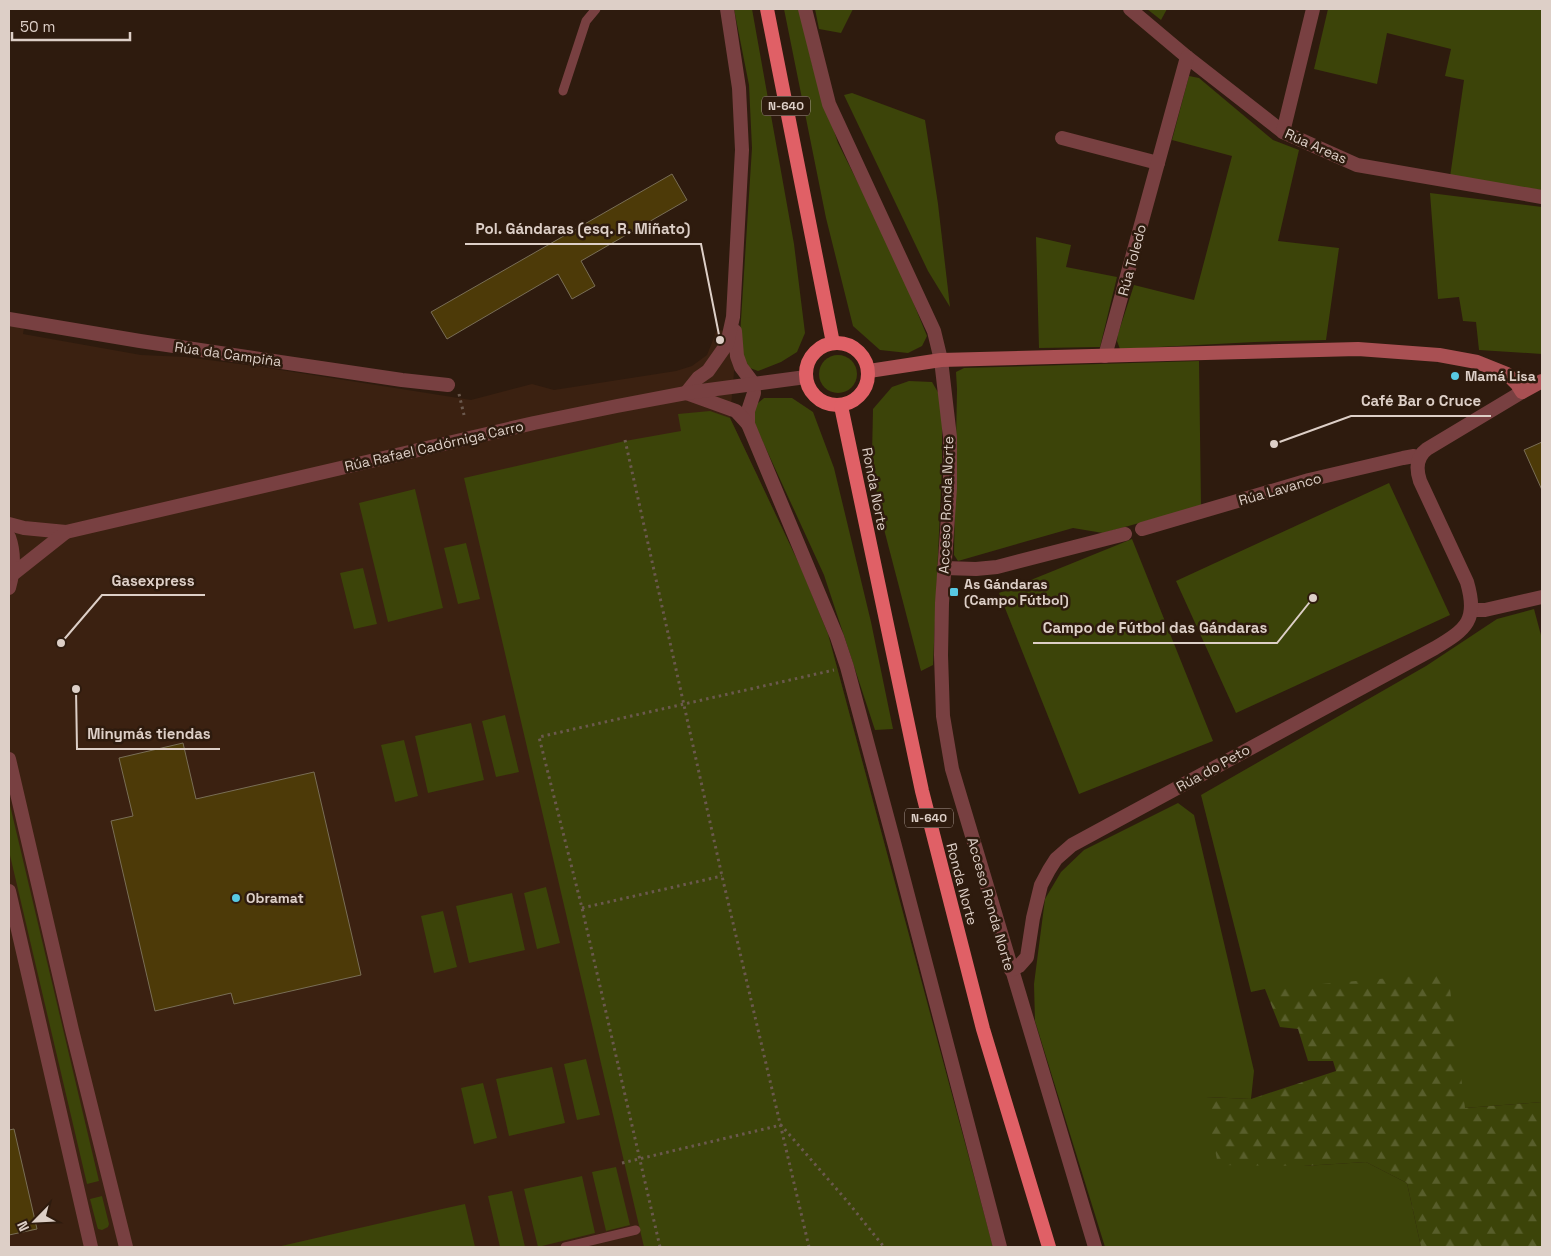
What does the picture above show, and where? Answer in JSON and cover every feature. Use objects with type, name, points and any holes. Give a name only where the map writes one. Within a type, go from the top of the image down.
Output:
[{"type":"highway","name":"N-640","points":[[767,9],[833,343]]},
{"type":"highway","points":[[833,343],[843,343],[852,346],[860,352],[866,361],[869,371],[865,390],[859,398],[841,406],[822,402],[808,387],[806,377],[806,368],[810,358],[816,351],[833,343]]},
{"type":"highway","name":"Ronda Norte","points":[[841,406],[922,791],[983,1029],[1049,1247]]},
{"type":"main road","points":[[869,371],[941,360],[1358,349],[1439,355],[1464,359],[1498,369],[1512,378],[1522,392],[1542,381]]},
{"type":"street","points":[[727,9],[739,88],[742,150],[733,317],[737,356],[741,367],[753,383],[754,393],[748,411],[748,424]]},
{"type":"street","name":"Acceso Ronda Norte","points":[[805,9],[829,104],[934,331],[941,360],[950,437],[950,488],[941,646],[942,690],[943,716],[952,769],[1095,1247]]},
{"type":"street","name":"Rúa Areas","points":[[1130,9],[1186,57],[1283,132],[1357,165],[1542,197]]},
{"type":"street","points":[[1283,132],[1313,9]]},
{"type":"street","name":"Rúa Toledo","points":[[1105,356],[1186,57]]},
{"type":"street","points":[[1062,138],[1158,163]]},
{"type":"street","points":[[733,317],[727,344],[708,371],[698,378],[686,393],[736,411],[748,424],[837,637],[847,667],[1000,1247]]},
{"type":"street","name":"Rúa da Campiña","points":[[9,319],[140,341],[402,380],[448,385]]},
{"type":"street","name":"Rúa Rafael Cadórniga Carro","points":[[9,524],[24,528],[66,532],[534,423],[686,393],[806,377]]},
{"type":"street","points":[[1522,392],[1421,455],[1418,475],[1467,582],[1472,602],[1471,610],[1483,611],[1542,597]]},
{"type":"street","name":"Rúa Lavanco","points":[[1142,529],[1309,480],[1421,455]]},
{"type":"street","name":"Rúa Rafael Cadórniga Carro","points":[[13,574],[66,532]]},
{"type":"street","points":[[944,568],[976,569],[997,566],[1126,534]]},
{"type":"street","points":[[9,537],[14,556],[13,574],[9,588]]},
{"type":"street","name":"Rúa do Peto","points":[[1011,970],[1019,966],[1027,957],[1033,918],[1041,885],[1056,859],[1072,846],[1443,643],[1463,629],[1470,618],[1471,610]]},
{"type":"street","points":[[9,759],[72,1030],[126,1247]]},
{"type":"street","points":[[9,891],[91,1247]]},
{"type":"lane","points":[[563,91],[586,21],[596,9]]},
{"type":"lane","points":[[564,1247],[636,1230]]},
{"type":"path","points":[[448,385],[458,394],[464,416]]},
{"type":"path","points":[[625,440],[722,876],[809,1247]]},
{"type":"path","points":[[660,1247],[638,1159],[582,908],[539,737],[847,667]]},
{"type":"path","points":[[582,908],[722,876]]},
{"type":"path","points":[[622,1163],[781,1125]]},
{"type":"path","points":[[781,1125],[884,1247]]},
{"type":"shaded area","points":[[9,325],[24,328],[23,334],[141,355],[186,357],[262,367],[471,400],[532,384],[554,390],[676,371],[692,366],[707,355],[717,330],[732,331],[735,361],[730,418],[801,568],[828,634],[993,1247],[9,1247]]},
{"type":"green space","points":[[734,9],[752,9],[794,244],[805,333],[797,352],[781,362],[758,371],[750,368],[739,351],[752,148],[749,85]]},
{"type":"green space","points":[[784,9],[799,9],[812,64],[838,143],[893,253],[927,336],[922,346],[908,353],[880,350],[853,326],[826,218]]},
{"type":"green space","points":[[815,9],[853,9],[841,33],[819,29]]},
{"type":"green space","points":[[1147,9],[1167,9],[1161,20]]},
{"type":"green space","points":[[1328,9],[1542,9],[1542,190],[1450,177],[1464,80],[1445,76],[1451,49],[1387,33],[1377,84],[1314,69]]},
{"type":"green space","points":[[1189,76],[1199,78],[1273,140],[1299,150],[1278,241],[1339,248],[1326,340],[1120,349],[1117,341],[1118,334],[1134,285],[1194,300],[1232,156],[1172,140]]},
{"type":"green space","points":[[852,93],[925,120],[938,204],[950,307],[928,271],[844,95]]},
{"type":"green space","points":[[1430,193],[1542,207],[1542,354],[1479,350],[1476,322],[1463,321],[1459,297],[1438,299]]},
{"type":"green space","points":[[1036,237],[1071,245],[1066,267],[1117,277],[1100,347],[1039,348]]},
{"type":"green space","points":[[838,355],[851,361],[857,374],[851,387],[838,393],[825,387],[819,374],[825,361]]},
{"type":"green space","points":[[1199,361],[1201,506],[1103,533],[1073,528],[958,561],[954,555],[956,372],[964,368]]},
{"type":"green space","points":[[909,381],[932,382],[939,394],[942,416],[942,467],[933,665],[921,671],[879,510],[872,456],[873,409],[892,387]]},
{"type":"green space","points":[[764,398],[792,398],[813,412],[834,468],[871,622],[893,729],[875,730],[824,575],[757,429],[752,416],[752,408]]},
{"type":"green space","points":[[710,411],[730,418],[801,568],[828,634],[993,1247],[644,1247],[464,478],[625,441],[681,431],[678,414]]},
{"type":"green space","points":[[1389,483],[1450,615],[1236,713],[1176,581]]},
{"type":"green space","points":[[415,489],[443,608],[388,622],[359,503]]},
{"type":"green space","points":[[1132,539],[1213,741],[1079,794],[999,593]]},
{"type":"green space","points":[[466,543],[480,599],[458,604],[444,548]]},
{"type":"green space","points":[[363,568],[377,624],[354,629],[340,573]]},
{"type":"green space","points":[[1534,609],[1542,639],[1542,1102],[1465,1108],[1265,989],[1251,992],[1201,795],[1426,666],[1497,619]]},
{"type":"green space","points":[[505,715],[519,772],[496,777],[482,721]]},
{"type":"green space","points":[[471,723],[484,780],[428,793],[415,736]]},
{"type":"green space","points":[[404,740],[418,796],[395,802],[381,745]]},
{"type":"green space","points":[[9,801],[99,1181],[87,1184],[9,851]]},
{"type":"green space","points":[[1178,803],[1194,815],[1254,1071],[1251,1099],[1206,1097],[1303,1166],[1366,1162],[1407,1183],[1421,1247],[1105,1247],[1035,1021],[1034,984],[1045,899],[1061,872],[1084,850]]},
{"type":"green space","points":[[546,887],[560,943],[537,949],[524,893]]},
{"type":"green space","points":[[512,893],[525,950],[469,963],[456,906]]},
{"type":"green space","points":[[443,911],[457,967],[434,973],[421,916]]},
{"type":"green space","points":[[1448,973],[1465,1108],[1542,1102],[1542,1247],[1421,1247],[1407,1183],[1366,1162],[1303,1166],[1218,1165],[1205,1097],[1251,1099],[1336,1071],[1333,1061],[1308,1061],[1298,1029],[1280,1027],[1265,989]]},
{"type":"green space","points":[[586,1059],[600,1115],[577,1120],[564,1064]]},
{"type":"green space","points":[[552,1067],[565,1123],[509,1136],[496,1079]]},
{"type":"green space","points":[[483,1083],[497,1138],[474,1144],[461,1088]]},
{"type":"green space","points":[[616,1167],[630,1225],[606,1231],[592,1172]]},
{"type":"green space","points":[[582,1176],[595,1233],[538,1247],[524,1189]]},
{"type":"green space","points":[[512,1191],[525,1247],[500,1247],[488,1196]]},
{"type":"green space","points":[[102,1196],[109,1224],[108,1227],[102,1230],[98,1229],[90,1199]]},
{"type":"green space","points":[[465,1204],[475,1247],[277,1247],[442,1209]]},
{"type":"building","points":[[672,174],[687,200],[581,261],[595,286],[572,299],[558,274],[447,339],[431,312]]},
{"type":"building","points":[[1542,442],[1542,490],[1524,450]]},
{"type":"building","name":"Obramat","points":[[183,743],[196,799],[314,772],[361,975],[234,1004],[231,993],[155,1011],[111,821],[133,816],[119,758]]},
{"type":"building","points":[[14,1129],[37,1229],[9,1235],[9,1130]]},
{"type":"place","name":"Pol. Gándaras (esq. R. Miñato)","points":[[720,340]]},
{"type":"place","name":"Mamá Lisa","points":[[1455,376]]},
{"type":"place","name":"Café Bar o Cruce","points":[[1274,444]]},
{"type":"place","name":"As Gándaras (Campo Fútbol)","points":[[954,592]]},
{"type":"place","name":"Campo de Fútbol das Gándaras","points":[[1313,598]]},
{"type":"place","name":"Gasexpress","points":[[61,643]]},
{"type":"place","name":"Minymás tiendas","points":[[76,689]]},
{"type":"place","name":"Obramat","points":[[236,898]]}]
